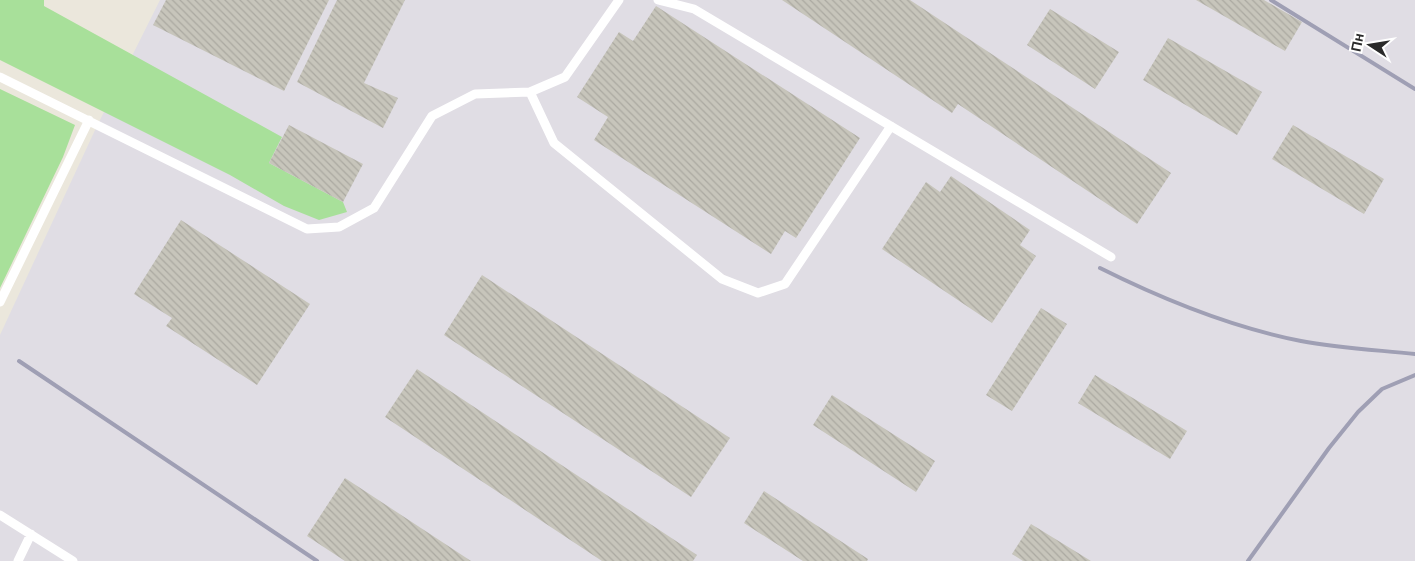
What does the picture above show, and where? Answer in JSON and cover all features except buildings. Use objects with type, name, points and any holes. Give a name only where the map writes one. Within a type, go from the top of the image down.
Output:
[{"type":"lane","points":[[0,77],[307,229],[339,228],[374,208],[432,116],[475,94],[530,92],[565,77],[619,0]]},
{"type":"lane","points":[[658,0],[694,9],[1111,257]]},
{"type":"lane","points":[[530,92],[554,143],[722,279],[758,293],[785,284],[891,126]]},
{"type":"lane","points":[[0,302],[89,120]]},
{"type":"lane","points":[[0,515],[73,561]]},
{"type":"lane","points":[[18,561],[31,534]]},
{"type":"shaded area","points":[[160,0],[1415,0],[1415,561],[0,561],[0,335],[96,128]]},
{"type":"green space","points":[[0,0],[44,0],[44,6],[282,137],[269,163],[343,202],[347,212],[319,220],[284,206],[230,175],[0,60]]},
{"type":"green space","points":[[0,89],[75,125],[63,157],[0,288]]},
{"type":"railway","points":[[1271,0],[1415,89]]},
{"type":"railway","points":[[1100,268],[1148,291],[1198,311],[1249,328],[1301,341],[1415,354]]},
{"type":"railway","points":[[19,361],[317,561]]},
{"type":"railway","points":[[1248,561],[1329,448],[1358,412],[1382,389],[1415,375]]}]
